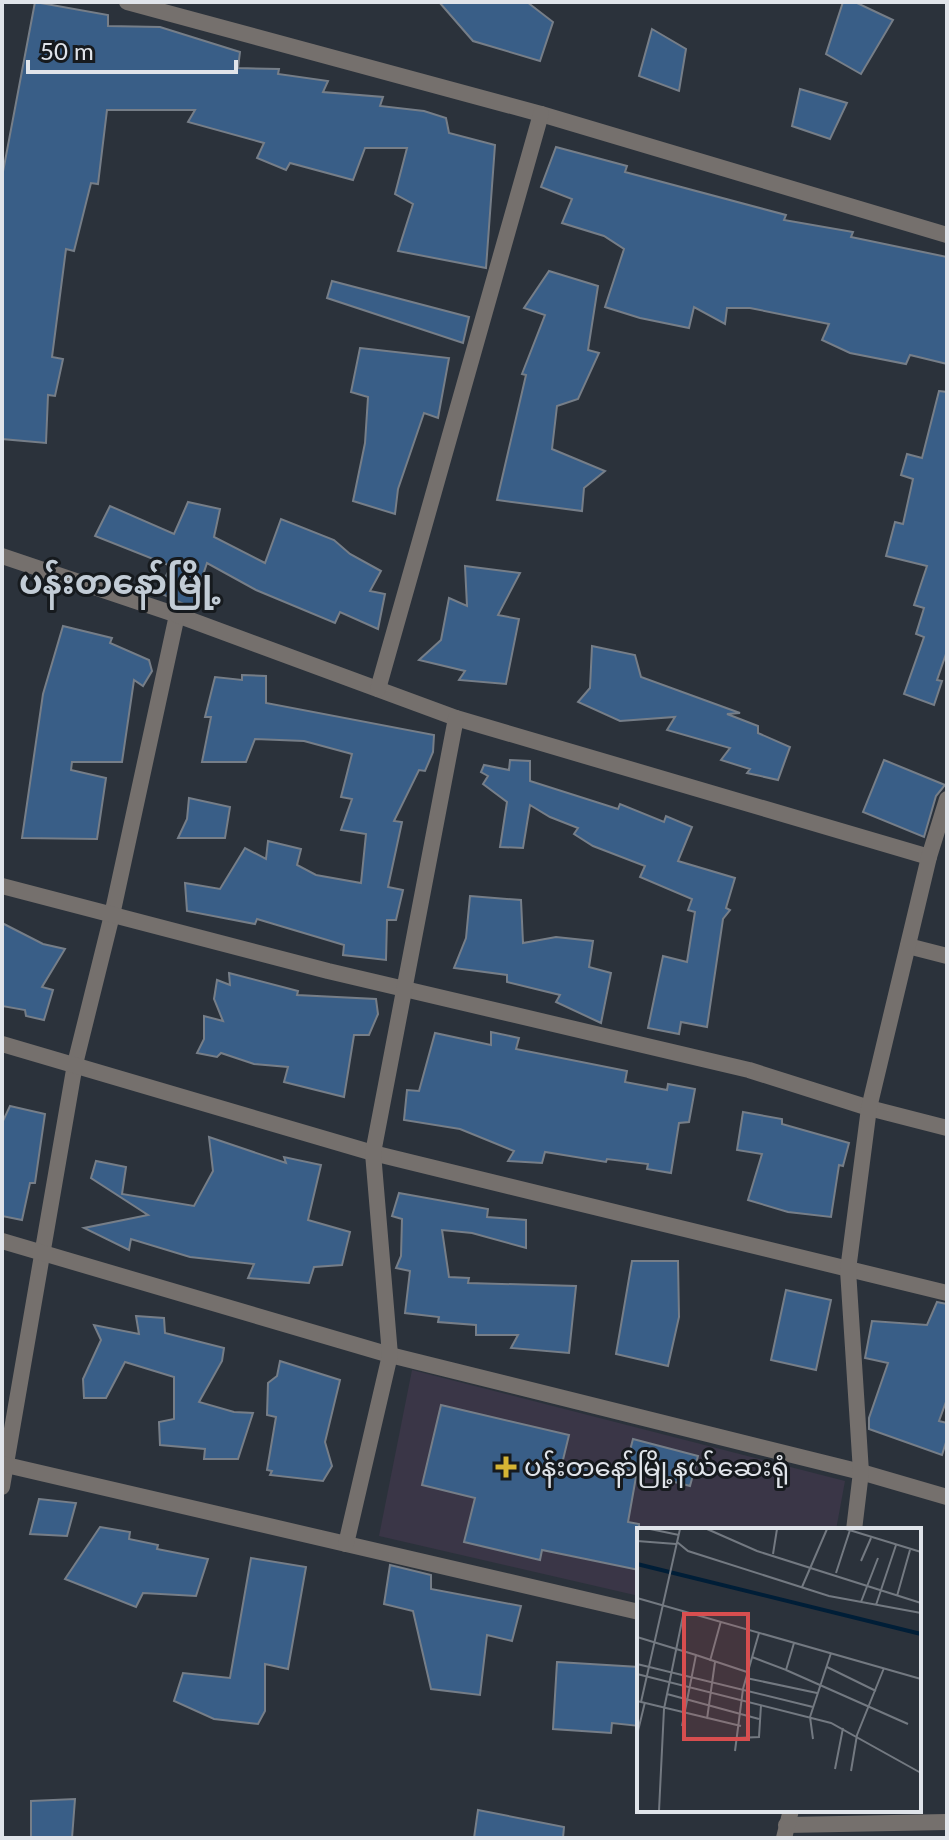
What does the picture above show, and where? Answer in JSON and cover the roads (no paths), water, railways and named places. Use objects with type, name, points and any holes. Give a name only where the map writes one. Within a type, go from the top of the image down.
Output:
[{"type":"street","points":[[127,2],[541,114],[947,235]]},
{"type":"street","points":[[378,689],[541,114]]},
{"type":"street","points":[[2,556],[177,615],[456,718],[929,857]]},
{"type":"street","points":[[2,1487],[75,1064],[112,915],[177,615]]},
{"type":"street","points":[[346,1544],[390,1355],[373,1153],[456,718]]},
{"type":"street","points":[[854,1528],[861,1472],[848,1270],[869,1108],[929,857],[947,799]]},
{"type":"street","points":[[2,886],[328,971],[749,1070],[869,1108],[947,1128]]},
{"type":"street","points":[[908,946],[947,956]]},
{"type":"street","points":[[2,1044],[373,1153],[947,1293]]},
{"type":"street","points":[[2,1241],[390,1355],[861,1472],[947,1497]]},
{"type":"street","points":[[4,1465],[637,1612]]},
{"type":"street","points":[[787,1824],[947,1822]]},
{"type":"place","name":"ပန်းတနော်မြို့နယ်ဆေးရုံ","points":[[506,1467]]},
{"type":"district","name":"ပန်းတနော်မြို့","points":[[120,582]]}]
